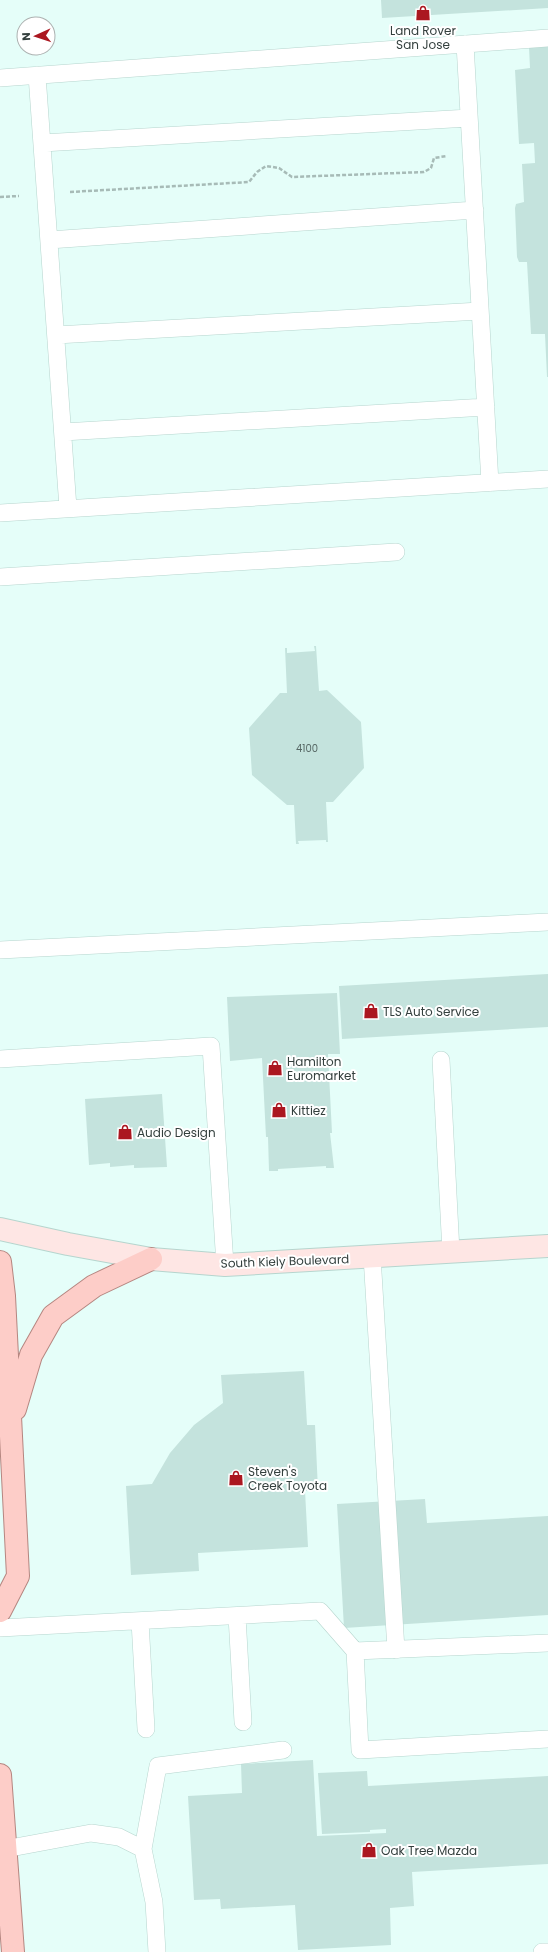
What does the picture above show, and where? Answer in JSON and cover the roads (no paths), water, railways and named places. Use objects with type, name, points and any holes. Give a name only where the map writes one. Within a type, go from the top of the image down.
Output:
[{"type":"main road","name":"South Kiely Boulevard","points":[[0,1229],[68,1244],[151,1259],[224,1265],[548,1246]]},
{"type":"main road","points":[[10,1424],[31,1354],[53,1316],[94,1286],[151,1259]]},
{"type":"main road","points":[[0,1262],[4,1296],[18,1576],[0,1611]]},
{"type":"main road","points":[[0,1775],[2,1850],[13,1952]]},
{"type":"lane","points":[[0,78],[548,38]]},
{"type":"lane","points":[[465,44],[490,483]]},
{"type":"lane","points":[[37,75],[68,508]]},
{"type":"lane","points":[[42,143],[469,118]]},
{"type":"lane","points":[[49,240],[474,210]]},
{"type":"lane","points":[[56,335],[480,311]]},
{"type":"lane","points":[[63,432],[486,407]]},
{"type":"lane","points":[[0,513],[548,479]]},
{"type":"lane","points":[[0,577],[396,552]]},
{"type":"lane","points":[[0,950],[548,922]]},
{"type":"lane","points":[[0,1059],[212,1046],[224,1265]]},
{"type":"lane","points":[[441,1060],[451,1252]]},
{"type":"lane","points":[[372,1256],[396,1650]]},
{"type":"lane","points":[[0,1628],[320,1611],[355,1651],[360,1750],[548,1739]]},
{"type":"lane","points":[[237,1616],[243,1722]]},
{"type":"lane","points":[[140,1621],[146,1729]]},
{"type":"lane","points":[[355,1651],[548,1643]]},
{"type":"lane","points":[[157,1952],[154,1902],[142,1849],[158,1766],[282,1750]]},
{"type":"lane","points":[[2,1850],[91,1833],[119,1837],[142,1849]]},
{"type":"lane","points":[[542,1952],[548,1952]]},
{"type":"place","name":"Land Rover San Jose","points":[[423,13]]},
{"type":"place","name":"TLS Auto Service","points":[[371,1011]]},
{"type":"place","name":"Hamilton Euromarket","points":[[275,1068]]},
{"type":"place","name":"Kittiez","points":[[279,1110]]},
{"type":"place","name":"Audio Design","points":[[125,1132]]},
{"type":"place","name":"Steven's Creek Toyota","points":[[236,1478]]},
{"type":"place","name":"Oak Tree Mazda","points":[[369,1850]]}]
